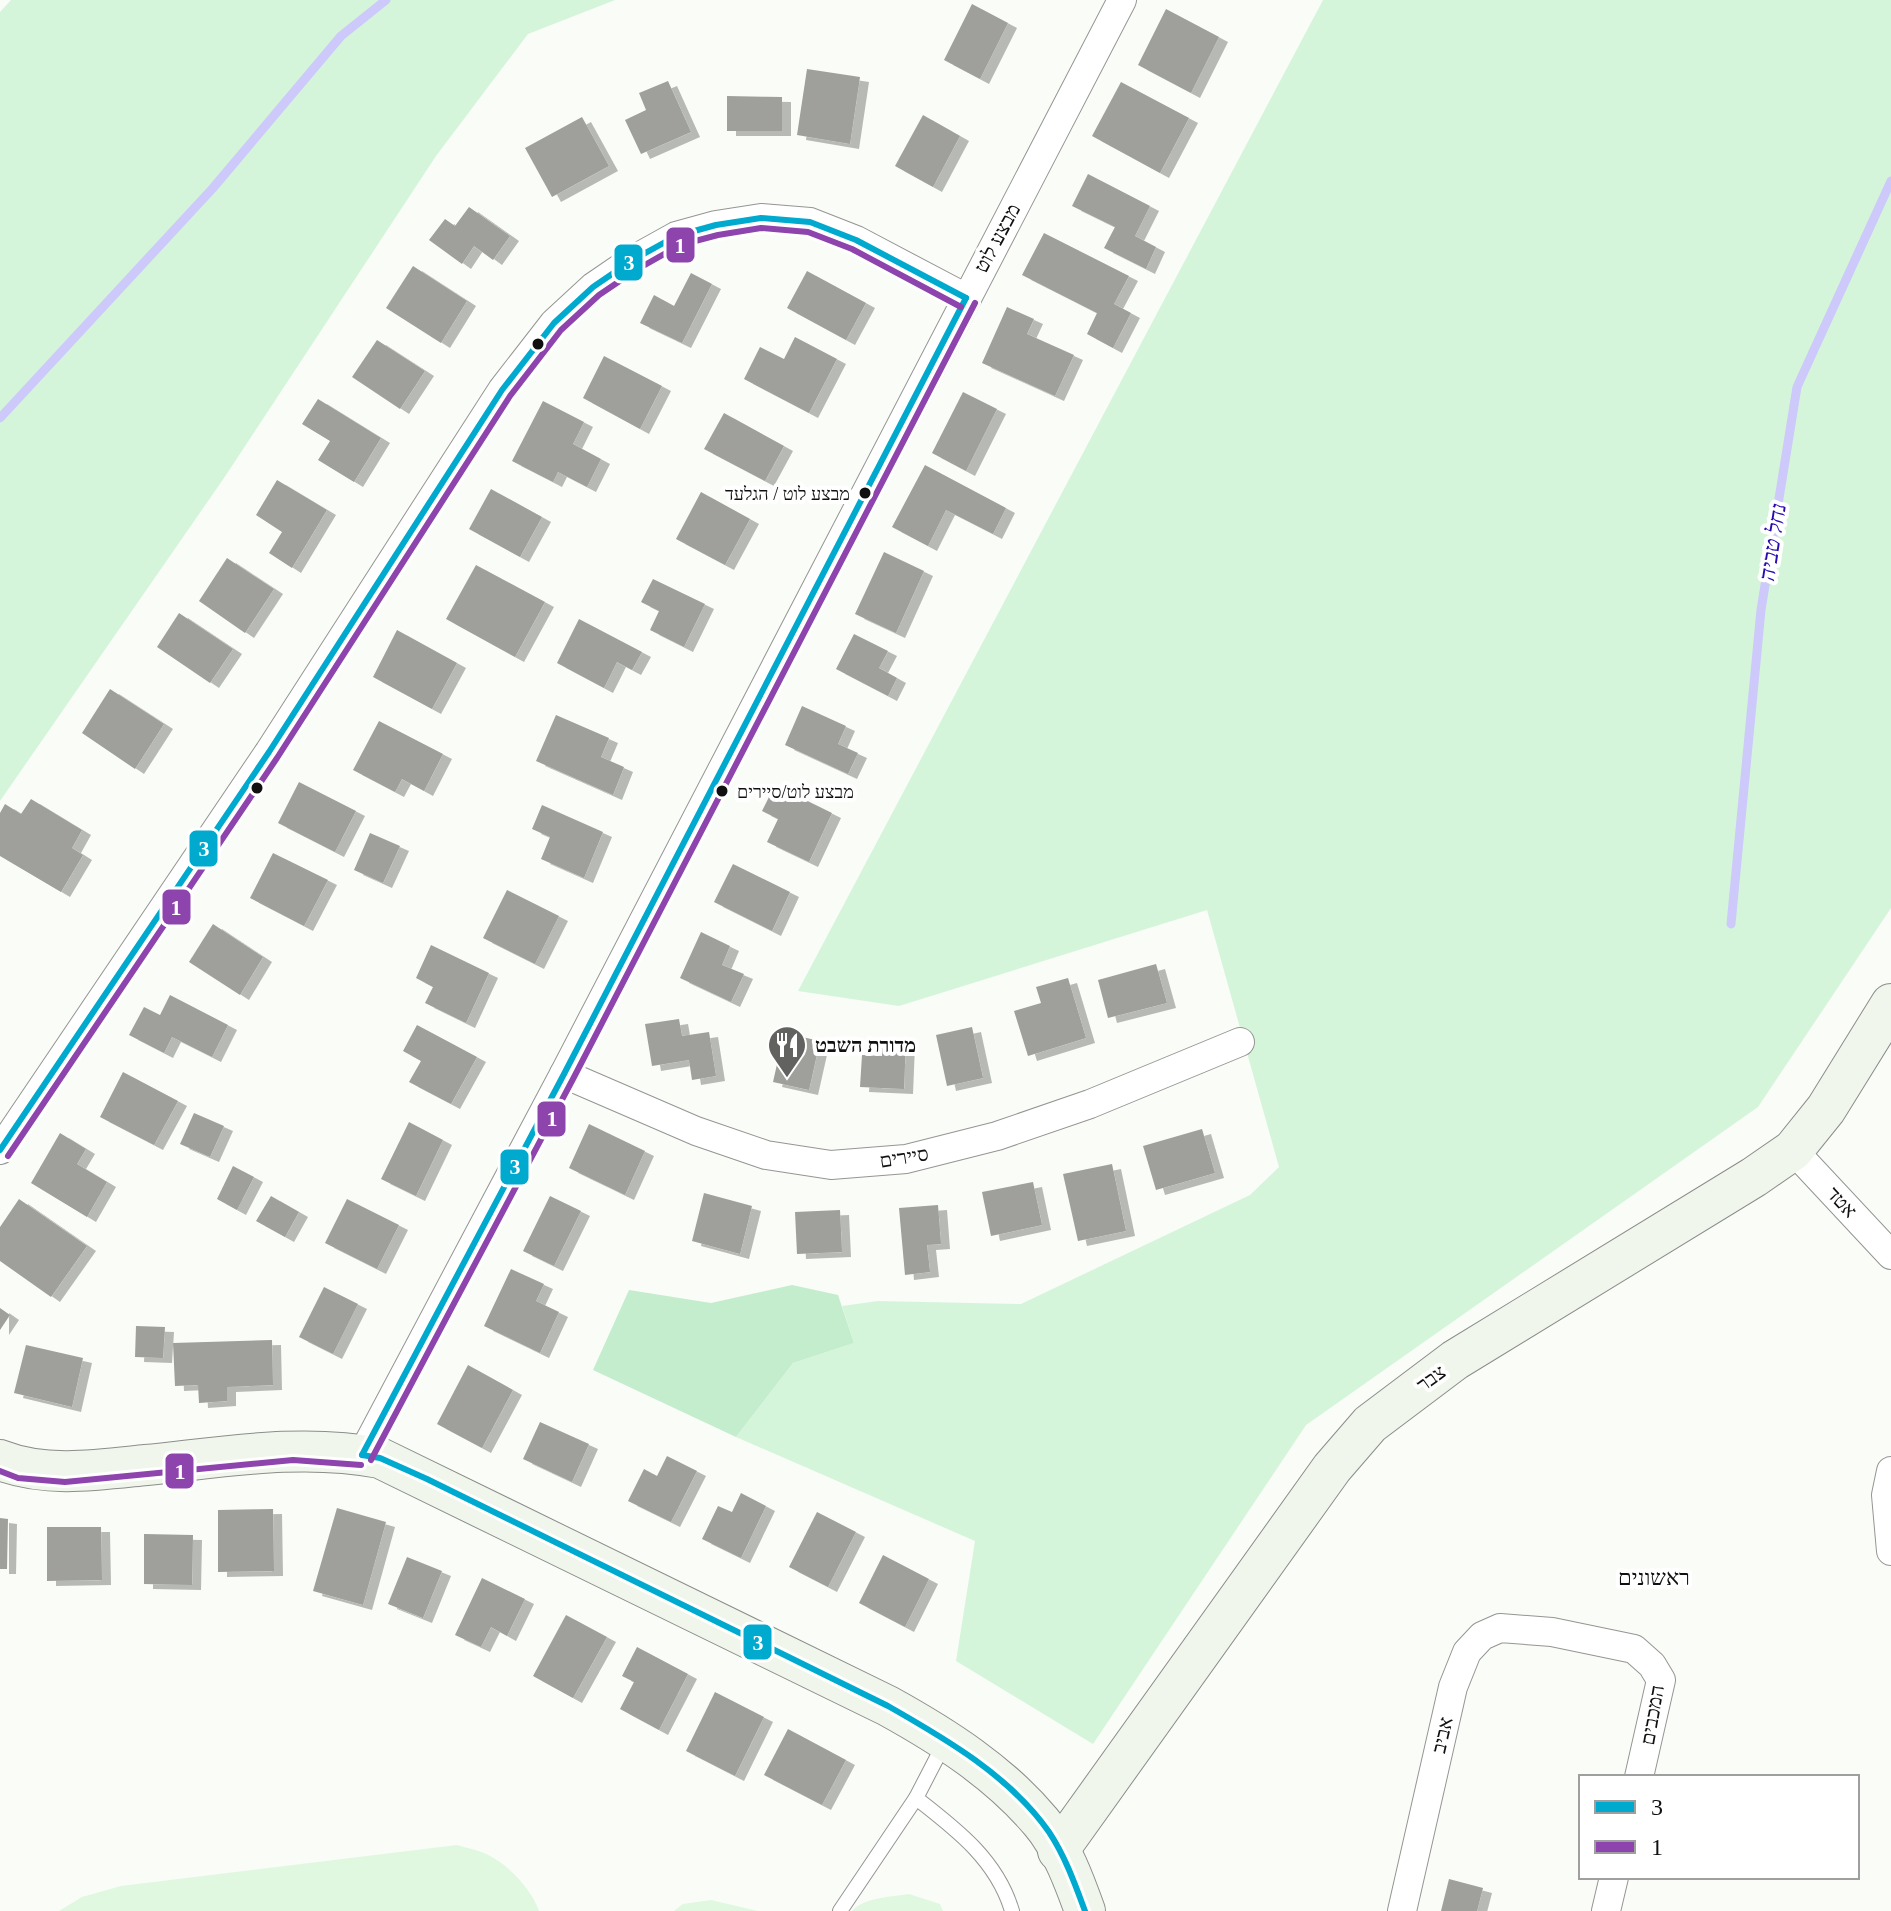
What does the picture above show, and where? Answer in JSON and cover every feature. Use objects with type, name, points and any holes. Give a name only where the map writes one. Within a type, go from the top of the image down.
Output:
[{"type":"street","name":"מבצע לוט","points":[[362,1455],[564,1074],[1122,0]]},
{"type":"street","points":[[0,1150],[269,752],[502,390],[554,323],[593,287],[676,236],[716,225],[761,218],[810,222],[856,240],[966,298]]},
{"type":"street","name":"צבר","points":[[1058,1851],[1332,1468],[1370,1424],[1455,1360],[1793,1150],[1826,1109],[1891,1004]]},
{"type":"street","name":"סיירים","points":[[564,1074],[696,1131],[766,1155],[831,1165],[906,1159],[997,1136],[1090,1104],[1240,1042]]},
{"type":"street","name":"אטד","points":[[1793,1150],[1891,1255]]},
{"type":"street","points":[[0,1460],[20,1468],[65,1472],[293,1450],[380,1458],[888,1706],[946,1739],[998,1780],[1043,1823],[1074,1879],[1085,1911]]},
{"type":"street","points":[[1891,1471],[1886,1495],[1891,1551]]},
{"type":"street","name":"אביב","points":[[1402,1911],[1453,1687],[1467,1652],[1482,1636],[1500,1628],[1552,1632]]},
{"type":"street","name":"המכבים","points":[[1552,1632],[1634,1649],[1661,1680],[1640,1775]]},
{"type":"street","points":[[1606,1911],[1614,1879]]},
{"type":"lane","points":[[840,1911],[916,1798],[946,1739]]},
{"type":"lane","points":[[916,1798],[958,1831],[986,1860],[1008,1896],[1012,1911]]},
{"type":"green space","points":[[11,0],[615,0],[528,34],[436,156],[224,478],[0,801],[0,12]]},
{"type":"green space","points":[[1323,0],[1891,0],[1891,908],[1758,1107],[1306,1425],[1093,1744],[956,1661],[975,1541],[736,1437],[793,1363],[854,1343],[842,1306],[878,1301],[1021,1304],[1250,1195],[1279,1167],[1207,910],[899,1006],[798,991]]},
{"type":"green space","points":[[792,1285],[838,1295],[854,1343],[793,1363],[736,1437],[593,1370],[629,1290],[711,1303]]},
{"type":"green space","points":[[457,1845],[484,1853],[504,1865],[525,1887],[539,1911],[59,1911],[82,1897],[121,1886]]},
{"type":"green space","points":[[909,1894],[940,1904],[943,1911],[852,1911],[871,1900]]},
{"type":"green space","points":[[711,1900],[758,1911],[674,1911],[683,1904]]},
{"type":"building","points":[[972,4],[1008,23],[980,79],[944,60]]},
{"type":"building","points":[[1166,9],[1219,37],[1191,93],[1138,65]]},
{"type":"building","points":[[807,69],[860,77],[850,144],[797,135]]},
{"type":"building","points":[[668,81],[691,132],[641,154],[625,120],[646,110],[639,93]]},
{"type":"building","points":[[1121,82],[1189,118],[1160,173],[1092,136]]},
{"type":"building","points":[[727,96],[782,97],[782,131],[727,131]]},
{"type":"building","points":[[923,115],[960,136],[933,187],[895,166]]},
{"type":"building","points":[[582,117],[609,166],[552,197],[525,148]]},
{"type":"building","points":[[1088,174],[1150,206],[1135,236],[1156,247],[1146,269],[1104,248],[1115,227],[1072,206]]},
{"type":"building","points":[[469,207],[510,236],[493,260],[474,246],[462,264],[429,240],[445,219],[455,226]]},
{"type":"building","points":[[1044,233],[1129,276],[1114,304],[1131,313],[1113,348],[1087,334],[1097,313],[1022,275]]},
{"type":"building","points":[[413,266],[467,301],[441,343],[386,308]]},
{"type":"building","points":[[807,271],[866,303],[846,340],[787,308]]},
{"type":"building","points":[[691,273],[712,284],[682,343],[640,323],[654,295],[674,306]]},
{"type":"building","points":[[1007,307],[1034,319],[1027,334],[1074,355],[1055,396],[982,363]]},
{"type":"building","points":[[795,337],[837,359],[809,413],[744,379],[760,347],[784,359]]},
{"type":"building","points":[[377,340],[425,371],[400,409],[352,377]]},
{"type":"building","points":[[604,356],[662,386],[640,429],[583,398]]},
{"type":"building","points":[[963,392],[997,409],[966,471],[932,453]]},
{"type":"building","points":[[318,399],[381,438],[354,482],[318,460],[330,441],[302,424]]},
{"type":"building","points":[[543,401],[584,422],[573,444],[601,459],[587,487],[558,472],[553,482],[512,461]]},
{"type":"building","points":[[724,413],[784,446],[765,481],[704,449]]},
{"type":"building","points":[[925,465],[1006,508],[993,534],[946,510],[928,546],[892,527]]},
{"type":"building","points":[[277,480],[327,510],[292,568],[269,553],[282,532],[256,515]]},
{"type":"building","points":[[491,489],[542,517],[520,557],[469,529]]},
{"type":"building","points":[[701,492],[750,519],[725,565],[676,539]]},
{"type":"building","points":[[884,552],[924,571],[896,633],[855,614]]},
{"type":"building","points":[[227,558],[274,589],[245,633],[199,601]]},
{"type":"building","points":[[476,565],[545,602],[515,657],[446,619]]},
{"type":"building","points":[[653,579],[705,604],[684,647],[650,630],[659,611],[641,602]]},
{"type":"building","points":[[179,613],[233,649],[210,683],[157,647]]},
{"type":"building","points":[[579,619],[642,652],[632,670],[617,662],[604,688],[557,663]]},
{"type":"building","points":[[397,630],[457,663],[432,709],[373,677]]},
{"type":"building","points":[[854,634],[888,651],[879,668],[897,678],[888,696],[836,669]]},
{"type":"building","points":[[110,689],[164,724],[135,769],[82,733]]},
{"type":"building","points":[[802,706],[846,726],[838,744],[858,753],[848,774],[785,745]]},
{"type":"building","points":[[556,715],[609,738],[601,757],[624,767],[613,795],[536,761]]},
{"type":"building","points":[[379,721],[443,754],[424,791],[402,779],[395,792],[353,770]]},
{"type":"building","points":[[299,782],[356,811],[335,852],[278,823]]},
{"type":"building","points":[[775,785],[832,813],[809,862],[767,842],[778,819],[762,811]]},
{"type":"building","points":[[31,799],[82,830],[72,848],[83,855],[61,892],[0,856],[0,813],[5,804],[21,814]]},
{"type":"building","points":[[542,805],[603,832],[584,878],[541,859],[550,837],[532,829]]},
{"type":"building","points":[[370,833],[400,846],[383,883],[354,870]]},
{"type":"building","points":[[273,853],[328,880],[304,926],[250,898]]},
{"type":"building","points":[[733,864],[790,892],[772,931],[714,902]]},
{"type":"building","points":[[507,890],[559,916],[535,964],[483,938]]},
{"type":"building","points":[[213,924],[263,957],[240,995],[189,962]]},
{"type":"building","points":[[701,932],[730,946],[722,965],[744,974],[731,1002],[680,978]]},
{"type":"building","points":[[431,945],[489,973],[466,1023],[425,1003],[433,987],[416,978]]},
{"type":"building","points":[[1156,964],[1167,1003],[1108,1018],[1098,980]]},
{"type":"building","points":[[1068,978],[1086,1038],[1028,1056],[1014,1011],[1041,1003],[1036,987]]},
{"type":"building","points":[[170,995],[228,1025],[212,1057],[172,1037],[164,1053],[129,1035],[144,1007],[160,1015]]},
{"type":"building","points":[[679,1019],[682,1036],[709,1032],[716,1076],[692,1080],[689,1060],[652,1066],[645,1024]]},
{"type":"building","points":[[417,1025],[477,1057],[451,1104],[409,1082],[421,1061],[403,1051]]},
{"type":"building","points":[[972,1027],[983,1078],[947,1086],[936,1035]]},
{"type":"building","points":[[784,1033],[820,1041],[809,1090],[773,1082]]},
{"type":"building","points":[[883,1039],[906,1040],[904,1089],[860,1087],[862,1055],[882,1056]]},
{"type":"building","points":[[123,1072],[178,1101],[154,1145],[100,1117]]},
{"type":"building","points":[[194,1113],[224,1126],[210,1157],[180,1144]]},
{"type":"building","points":[[409,1122],[443,1140],[416,1196],[381,1179]]},
{"type":"building","points":[[589,1124],[645,1151],[625,1195],[569,1168]]},
{"type":"building","points":[[1202,1129],[1215,1173],[1156,1190],[1143,1146]]},
{"type":"building","points":[[60,1133],[86,1149],[77,1164],[107,1182],[87,1217],[31,1183]]},
{"type":"building","points":[[1112,1164],[1126,1231],[1078,1241],[1063,1174]]},
{"type":"building","points":[[233,1166],[254,1177],[237,1210],[217,1199]]},
{"type":"building","points":[[1033,1182],[1042,1225],[991,1236],[982,1192]]},
{"type":"building","points":[[704,1193],[752,1206],[740,1254],[692,1241]]},
{"type":"building","points":[[271,1196],[299,1212],[285,1237],[256,1221]]},
{"type":"building","points":[[550,1196],[581,1211],[554,1266],[523,1251]]},
{"type":"building","points":[[19,1199],[87,1246],[51,1297],[0,1261],[0,1227]]},
{"type":"building","points":[[347,1199],[399,1225],[377,1269],[325,1243]]},
{"type":"building","points":[[938,1205],[941,1244],[927,1245],[930,1272],[905,1275],[899,1208]]},
{"type":"building","points":[[840,1210],[842,1252],[797,1254],[795,1212]]},
{"type":"building","points":[[511,1269],[544,1284],[536,1301],[559,1312],[540,1353],[484,1326]]},
{"type":"building","points":[[324,1287],[358,1304],[333,1354],[299,1337]]},
{"type":"building","points":[[0,1308],[10,1315],[0,1330]]},
{"type":"building","points":[[136,1326],[165,1327],[163,1358],[135,1357]]},
{"type":"building","points":[[272,1340],[273,1385],[227,1387],[227,1401],[199,1403],[198,1385],[175,1386],[173,1343]]},
{"type":"building","points":[[26,1345],[83,1358],[72,1407],[14,1393]]},
{"type":"building","points":[[468,1365],[513,1390],[482,1448],[437,1424]]},
{"type":"building","points":[[540,1422],[589,1444],[572,1482],[523,1459]]},
{"type":"building","points":[[667,1456],[697,1471],[671,1522],[628,1501],[644,1469],[657,1476]]},
{"type":"building","points":[[741,1493],[766,1506],[741,1558],[702,1539],[718,1506],[732,1512]]},
{"type":"building","points":[[337,1508],[386,1522],[363,1605],[313,1591]]},
{"type":"building","points":[[273,1509],[274,1571],[218,1572],[218,1510]]},
{"type":"building","points":[[817,1512],[856,1532],[828,1587],[789,1567]]},
{"type":"building","points":[[0,1518],[8,1519],[7,1569],[0,1569]]},
{"type":"building","points":[[47,1527],[101,1527],[102,1580],[47,1581]]},
{"type":"building","points":[[144,1534],[193,1535],[192,1585],[144,1584]]},
{"type":"building","points":[[883,1555],[929,1579],[905,1627],[859,1603]]},
{"type":"building","points":[[407,1557],[442,1571],[423,1618],[388,1604]]},
{"type":"building","points":[[482,1578],[525,1599],[507,1636],[491,1627],[481,1647],[455,1635]]},
{"type":"building","points":[[566,1615],[607,1637],[573,1698],[533,1676]]},
{"type":"building","points":[[637,1647],[688,1674],[659,1730],[620,1709],[634,1682],[622,1676]]},
{"type":"building","points":[[715,1692],[764,1717],[735,1776],[686,1751]]},
{"type":"building","points":[[788,1729],[846,1760],[822,1805],[764,1775]]},
{"type":"building","points":[[1449,1879],[1483,1888],[1477,1911],[1441,1911]]},
{"type":"waterway","points":[[0,418],[213,188],[341,36],[386,0]]},
{"type":"waterway","name":"נחל טביה","points":[[1731,924],[1761,610],[1797,387],[1891,181]]},
{"type":"transit line","name":"3","points":[[0,1150],[269,752],[502,390],[554,323],[593,287],[676,236],[716,225],[761,218],[810,222],[856,240],[966,298]]},
{"type":"transit line","name":"1","points":[[8,1156],[277,758],[510,396],[561,330],[599,295],[680,245],[761,228],[808,232],[852,249],[961,307]]},
{"type":"transit line","name":"3","points":[[362,1455],[564,1074],[966,298]]},
{"type":"transit line","name":"1","points":[[371,1460],[573,1079],[975,303]]},
{"type":"transit line","name":"3","points":[[362,1455],[380,1458],[427,1479],[888,1706],[954,1746],[1016,1793],[1049,1832],[1069,1870],[1085,1911]]},
{"type":"transit line","name":"1","points":[[0,1471],[18,1478],[65,1482],[293,1460],[361,1465]]},
{"type":"place","name":"מבצע לוט / הגלעד","points":[[865,493]]},
{"type":"place","name":"מבצע לוט/סיירים","points":[[722,791]]},
{"type":"place","name":"מדורת השבט","points":[[787,1079]]},
{"type":"district","name":"ראשונים","points":[[1654,1577]]}]
